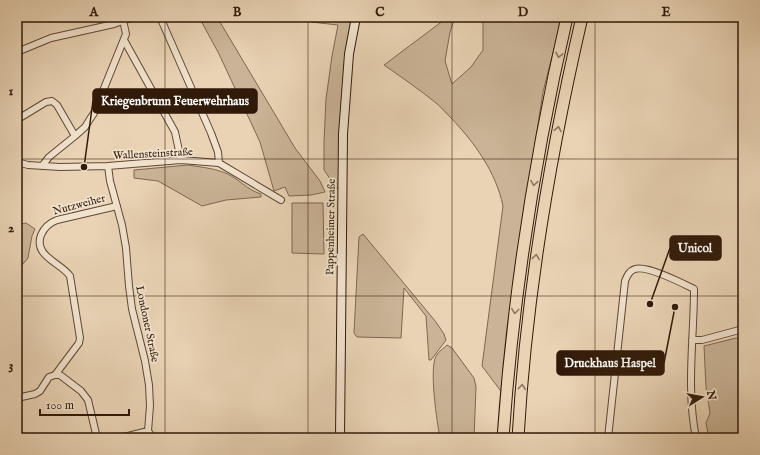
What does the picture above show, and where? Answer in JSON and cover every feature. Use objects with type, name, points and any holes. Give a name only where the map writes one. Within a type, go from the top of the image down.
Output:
[{"type":"highway","points":[[503,438],[512,338],[525,236],[536,166],[567,17]]},
{"type":"highway","points":[[518,438],[528,317],[541,224],[562,106],[582,17]]},
{"type":"street","points":[[105,17],[114,24]]},
{"type":"street","points":[[17,52],[51,38],[114,24],[134,17]]},
{"type":"street","points":[[160,17],[218,152],[219,163]]},
{"type":"street","name":"Pappenheimer Straße","points":[[340,438],[343,134],[349,54],[356,17]]},
{"type":"street","points":[[42,166],[52,154],[85,127],[94,113],[126,34],[123,20]]},
{"type":"street","points":[[124,40],[175,132],[181,160]]},
{"type":"street","points":[[18,119],[46,102],[52,101],[57,106],[75,136]]},
{"type":"street","name":"Wallensteinstraße","points":[[17,162],[60,167],[108,166],[181,160],[219,163],[281,200]]},
{"type":"street","name":"Londoner Straße","points":[[108,166],[126,248],[132,309],[145,361],[149,385],[150,406],[148,431]]},
{"type":"street","name":"Nutzweiher","points":[[55,375],[79,343],[80,338],[70,276],[67,271],[44,254],[40,248],[39,241],[43,232],[53,221],[117,206]]},
{"type":"street","points":[[608,438],[625,281],[630,272],[640,268],[653,271],[694,289],[690,383],[696,438]]},
{"type":"street","points":[[692,340],[702,340],[743,329]]},
{"type":"street","points":[[17,398],[37,393],[49,377],[60,375],[85,394],[88,400],[97,438]]},
{"type":"street","points":[[120,438],[148,431],[153,438]]},
{"type":"shaded area","points":[[199,17],[217,17],[295,148],[320,181],[325,192],[311,195],[289,196],[285,187],[274,191],[260,142],[219,54]]},
{"type":"shaded area","points":[[311,17],[353,17],[344,81],[338,190],[324,170],[324,142],[326,99],[338,25],[311,22]]},
{"type":"shaded area","points":[[448,17],[455,17],[450,32],[445,61],[452,84],[471,67],[483,50],[483,17],[562,17],[543,92],[520,241],[503,394],[482,366],[503,206],[500,193],[483,158],[460,127],[436,103],[384,65]]},
{"type":"shaded area","points":[[188,165],[228,174],[251,190],[261,194],[261,197],[226,200],[202,206],[158,181],[134,178],[134,170]]},
{"type":"shaded area","points":[[292,203],[323,203],[324,254],[292,253]]},
{"type":"shaded area","points":[[26,223],[35,229],[32,236],[28,258],[17,271],[17,225]]},
{"type":"shaded area","points":[[363,234],[436,322],[444,334],[446,340],[431,360],[429,360],[426,316],[404,288],[401,338],[357,337],[354,333],[359,237]]},
{"type":"shaded area","points":[[736,338],[743,338],[743,438],[709,438],[706,423],[710,413],[706,387],[704,346]]},
{"type":"shaded area","points":[[447,345],[452,348],[474,378],[476,387],[474,438],[440,438],[434,396],[433,372],[436,356]]},
{"type":"place","name":"Kriegenbrunn Feuerwehrhaus","points":[[84,167]]},
{"type":"place","name":"Unicol","points":[[650,304]]},
{"type":"place","name":"Druckhaus Haspel","points":[[675,307]]}]
